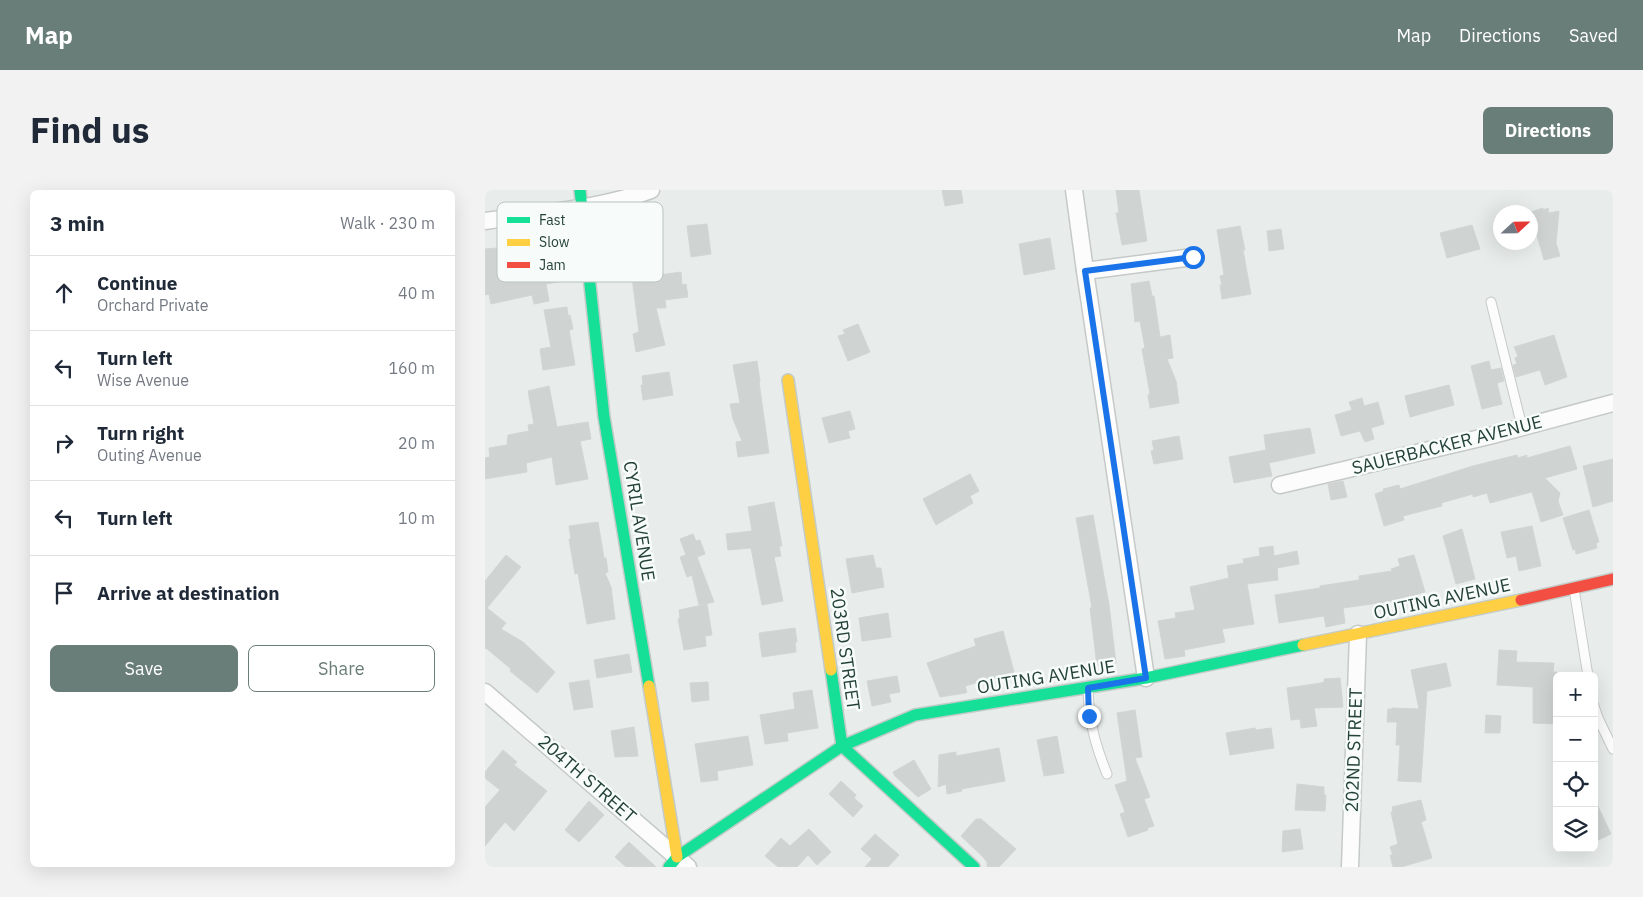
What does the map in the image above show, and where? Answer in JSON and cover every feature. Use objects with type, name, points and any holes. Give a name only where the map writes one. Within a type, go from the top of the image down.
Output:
[{"type":"street","points":[[602,202],[633,196],[651,190]]},
{"type":"street","points":[[1074,190],[1146,678]]},
{"type":"street","points":[[1085,271],[1193,257]]},
{"type":"street","name":"CYRIL AVENUE","points":[[590,282],[605,417],[678,864]]},
{"type":"street","name":"203RD STREET","points":[[788,380],[842,746]]},
{"type":"street","name":"SAUERBACKER AVENUE","points":[[1280,485],[1613,404]]},
{"type":"street","name":"OUTING AVENUE","points":[[678,864],[842,746],[915,715],[1146,678],[1574,589],[1613,579]]},
{"type":"street","name":"202ND STREET","points":[[1350,867],[1358,634]]},
{"type":"street","name":"204TH STREET","points":[[485,692],[678,864]]},
{"type":"street","points":[[842,746],[974,867]]},
{"type":"lane","points":[[1491,302],[1523,427]]},
{"type":"lane","points":[[1574,589],[1587,672]]},
{"type":"lane","points":[[1088,688],[1089,716],[1097,748],[1107,774]]},
{"type":"lane","points":[[1598,717],[1613,749]]},
{"type":"building","points":[[942,190],[961,190],[963,203],[945,206]]},
{"type":"building","points":[[1116,190],[1139,190],[1147,241],[1122,245],[1116,213],[1119,213]]},
{"type":"building","points":[[1548,208],[1549,213],[1559,211],[1556,243],[1560,256],[1544,260],[1538,239],[1538,210]]},
{"type":"building","points":[[707,224],[711,254],[691,257],[687,226]]},
{"type":"building","points":[[1472,225],[1480,249],[1447,258],[1440,233]]},
{"type":"building","points":[[1240,226],[1251,294],[1222,299],[1220,276],[1224,275],[1217,230]]},
{"type":"building","points":[[1281,229],[1284,249],[1269,251],[1267,231]]},
{"type":"building","points":[[1050,238],[1055,269],[1024,275],[1019,244]]},
{"type":"building","points":[[497,248],[497,282],[558,282],[546,284],[549,301],[534,304],[532,295],[491,304],[489,294],[485,295],[485,249]]},
{"type":"building","points":[[681,272],[682,285],[686,284],[688,297],[665,300],[666,308],[656,308],[665,345],[636,352],[633,334],[639,332],[633,282],[663,282],[663,274]]},
{"type":"building","points":[[1149,281],[1152,296],[1154,296],[1160,337],[1170,335],[1173,358],[1167,359],[1176,381],[1179,403],[1150,408],[1148,395],[1150,394],[1142,349],[1145,348],[1140,321],[1135,322],[1131,284]]},
{"type":"building","points":[[567,307],[573,329],[569,330],[575,365],[543,370],[540,349],[551,347],[544,310]]},
{"type":"building","points":[[858,324],[870,352],[848,361],[838,336],[845,334],[843,330]]},
{"type":"building","points":[[1554,335],[1567,377],[1545,385],[1540,370],[1516,377],[1513,365],[1517,364],[1515,358],[1518,356],[1514,347]]},
{"type":"building","points":[[757,361],[769,453],[738,457],[736,442],[742,441],[733,419],[730,404],[740,403],[733,365]]},
{"type":"building","points":[[1489,361],[1491,370],[1501,368],[1504,381],[1497,383],[1502,404],[1482,409],[1471,366]]},
{"type":"building","points":[[669,372],[673,395],[643,400],[642,376]]},
{"type":"building","points":[[1449,385],[1454,405],[1410,417],[1405,396]]},
{"type":"building","points":[[549,386],[557,427],[588,422],[591,439],[580,441],[588,479],[556,485],[552,457],[526,463],[527,472],[485,479],[485,458],[490,457],[489,448],[507,445],[508,435],[529,431],[528,425],[534,424],[528,391]]},
{"type":"building","points":[[1362,398],[1364,406],[1378,402],[1384,424],[1371,428],[1374,439],[1365,442],[1360,431],[1341,436],[1335,415],[1352,410],[1349,402]]},
{"type":"building","points":[[850,411],[855,429],[848,431],[850,438],[829,443],[822,418]]},
{"type":"building","points":[[1310,428],[1315,453],[1269,463],[1272,476],[1234,483],[1229,457],[1266,450],[1264,435]]},
{"type":"building","points":[[1179,436],[1183,459],[1154,464],[1151,451],[1154,450],[1152,441]]},
{"type":"building","points":[[1570,446],[1577,469],[1545,478],[1560,493],[1558,501],[1563,515],[1541,522],[1532,492],[1490,503],[1487,493],[1473,497],[1473,494],[1441,503],[1442,506],[1403,516],[1404,520],[1384,526],[1375,494],[1384,491],[1383,489],[1399,485],[1400,489],[1473,466],[1517,455],[1518,458],[1527,455],[1527,458]]},
{"type":"building","points":[[1613,459],[1613,501],[1593,507],[1583,466]]},
{"type":"building","points":[[970,474],[979,491],[970,496],[973,503],[936,525],[923,499]]},
{"type":"building","points":[[1343,481],[1347,497],[1331,500],[1328,484]]},
{"type":"building","points":[[774,502],[782,546],[779,546],[781,556],[774,557],[783,601],[762,605],[751,548],[728,550],[726,534],[752,531],[748,507]]},
{"type":"building","points":[[1589,510],[1599,542],[1596,543],[1597,548],[1576,554],[1563,518]]},
{"type":"building","points":[[1093,515],[1109,605],[1116,663],[1097,666],[1090,608],[1092,608],[1076,518]]},
{"type":"building","points":[[598,522],[608,572],[605,573],[611,587],[615,619],[587,624],[578,573],[575,574],[569,539],[571,539],[569,526]]},
{"type":"building","points":[[1532,526],[1541,566],[1519,571],[1516,556],[1507,558],[1501,532]]},
{"type":"building","points":[[1462,529],[1475,579],[1456,584],[1443,536]]},
{"type":"building","points":[[693,534],[696,541],[700,540],[705,554],[697,557],[714,602],[699,605],[692,575],[687,577],[680,557],[686,555],[680,539]]},
{"type":"building","points":[[1273,546],[1274,556],[1297,551],[1299,564],[1277,568],[1278,580],[1247,584],[1254,624],[1222,629],[1225,642],[1184,650],[1185,656],[1165,659],[1158,621],[1176,618],[1175,613],[1195,610],[1190,587],[1229,578],[1227,566],[1244,563],[1243,559],[1260,556],[1259,548]]},
{"type":"building","points":[[506,555],[521,567],[487,608],[506,623],[501,629],[523,642],[555,672],[537,693],[510,671],[511,669],[485,649],[485,581]]},
{"type":"building","points":[[873,555],[876,568],[881,568],[884,587],[852,593],[846,559]]},
{"type":"building","points":[[1414,555],[1425,592],[1393,601],[1343,608],[1345,623],[1326,627],[1324,616],[1279,623],[1275,595],[1359,580],[1359,576],[1392,571],[1391,569],[1400,566],[1398,559]]},
{"type":"building","points":[[707,604],[712,635],[705,636],[706,646],[684,650],[678,619],[680,618],[679,610]]},
{"type":"building","points":[[888,613],[891,637],[862,641],[859,618]]},
{"type":"building","points":[[795,628],[796,652],[762,657],[759,633]]},
{"type":"building","points":[[1003,631],[1014,672],[965,686],[967,692],[965,693],[940,697],[927,663],[976,646],[974,639]]},
{"type":"building","points":[[1499,650],[1517,651],[1516,662],[1554,663],[1553,724],[1533,723],[1533,687],[1497,685]]},
{"type":"building","points":[[629,654],[632,672],[597,678],[594,660]]},
{"type":"building","points":[[1446,663],[1451,686],[1427,691],[1421,782],[1398,781],[1400,745],[1396,745],[1397,722],[1387,722],[1388,709],[1419,709],[1411,670]]},
{"type":"building","points":[[897,676],[900,692],[889,694],[891,702],[872,706],[867,681]]},
{"type":"building","points":[[1340,678],[1343,707],[1314,708],[1317,726],[1301,728],[1300,719],[1291,720],[1287,688],[1321,683],[1324,682],[1324,679]]},
{"type":"building","points":[[589,680],[593,707],[574,710],[569,683]]},
{"type":"building","points":[[708,682],[709,700],[692,702],[690,683]]},
{"type":"building","points":[[812,690],[818,728],[787,733],[788,741],[765,744],[760,715],[795,709],[793,693]]},
{"type":"building","points":[[1135,710],[1142,757],[1135,758],[1150,797],[1144,799],[1154,826],[1128,837],[1120,814],[1125,812],[1115,785],[1127,781],[1117,713]]},
{"type":"building","points":[[1486,715],[1501,716],[1500,733],[1485,733]]},
{"type":"building","points":[[634,727],[638,756],[615,757],[611,731]]},
{"type":"building","points":[[1255,728],[1256,730],[1271,728],[1274,748],[1230,755],[1226,733]]},
{"type":"building","points":[[748,736],[753,765],[717,771],[718,780],[701,782],[695,744]]},
{"type":"building","points":[[1057,736],[1064,773],[1044,776],[1037,740]]},
{"type":"building","points":[[999,748],[1005,781],[961,789],[962,791],[947,794],[946,784],[938,787],[939,755],[956,752],[956,756]]},
{"type":"building","points":[[503,750],[517,762],[514,765],[547,791],[514,831],[505,822],[485,846],[485,807],[500,790],[485,778],[485,772]]},
{"type":"building","points":[[914,760],[931,789],[918,797],[893,772]]},
{"type":"building","points":[[841,781],[856,795],[854,798],[863,806],[853,817],[829,794]]},
{"type":"building","points":[[1297,784],[1324,787],[1324,795],[1326,795],[1325,811],[1295,810]]},
{"type":"building","points":[[1421,800],[1426,820],[1421,822],[1432,858],[1401,867],[1393,867],[1390,855],[1393,855],[1390,847],[1398,844],[1391,812],[1393,812],[1392,807]]},
{"type":"building","points":[[589,801],[604,815],[579,842],[565,830]]},
{"type":"building","points":[[1598,806],[1611,834],[1598,840]]},
{"type":"building","points":[[976,819],[981,819],[1016,849],[999,867],[987,867],[987,862],[983,857],[961,836]]},
{"type":"building","points":[[809,829],[831,852],[817,865],[808,855],[797,867],[778,867],[765,856],[781,838],[790,846]]},
{"type":"building","points":[[1300,829],[1303,849],[1282,852],[1283,831]]},
{"type":"building","points":[[875,834],[899,855],[888,867],[865,867],[872,859],[861,849]]},
{"type":"building","points":[[629,842],[656,867],[626,867],[615,857]]},
{"type":"traffic: fast","points":[[580,190],[581,202]]},
{"type":"traffic: fast","points":[[590,282],[604,417],[649,686]]},
{"type":"traffic: fast","points":[[669,867],[677,857],[842,746],[915,715],[1146,678],[1303,645]]},
{"type":"traffic: fast","points":[[831,670],[842,746],[974,867]]},
{"type":"traffic: slow","points":[[788,380],[831,670]]},
{"type":"traffic: slow","points":[[1303,645],[1521,600]]},
{"type":"traffic: slow","points":[[649,686],[677,857]]},
{"type":"traffic: jam","points":[[1521,600],[1613,579]]},
{"type":"route","points":[[1089,716],[1088,688],[1146,678],[1085,271],[1193,257]]}]
